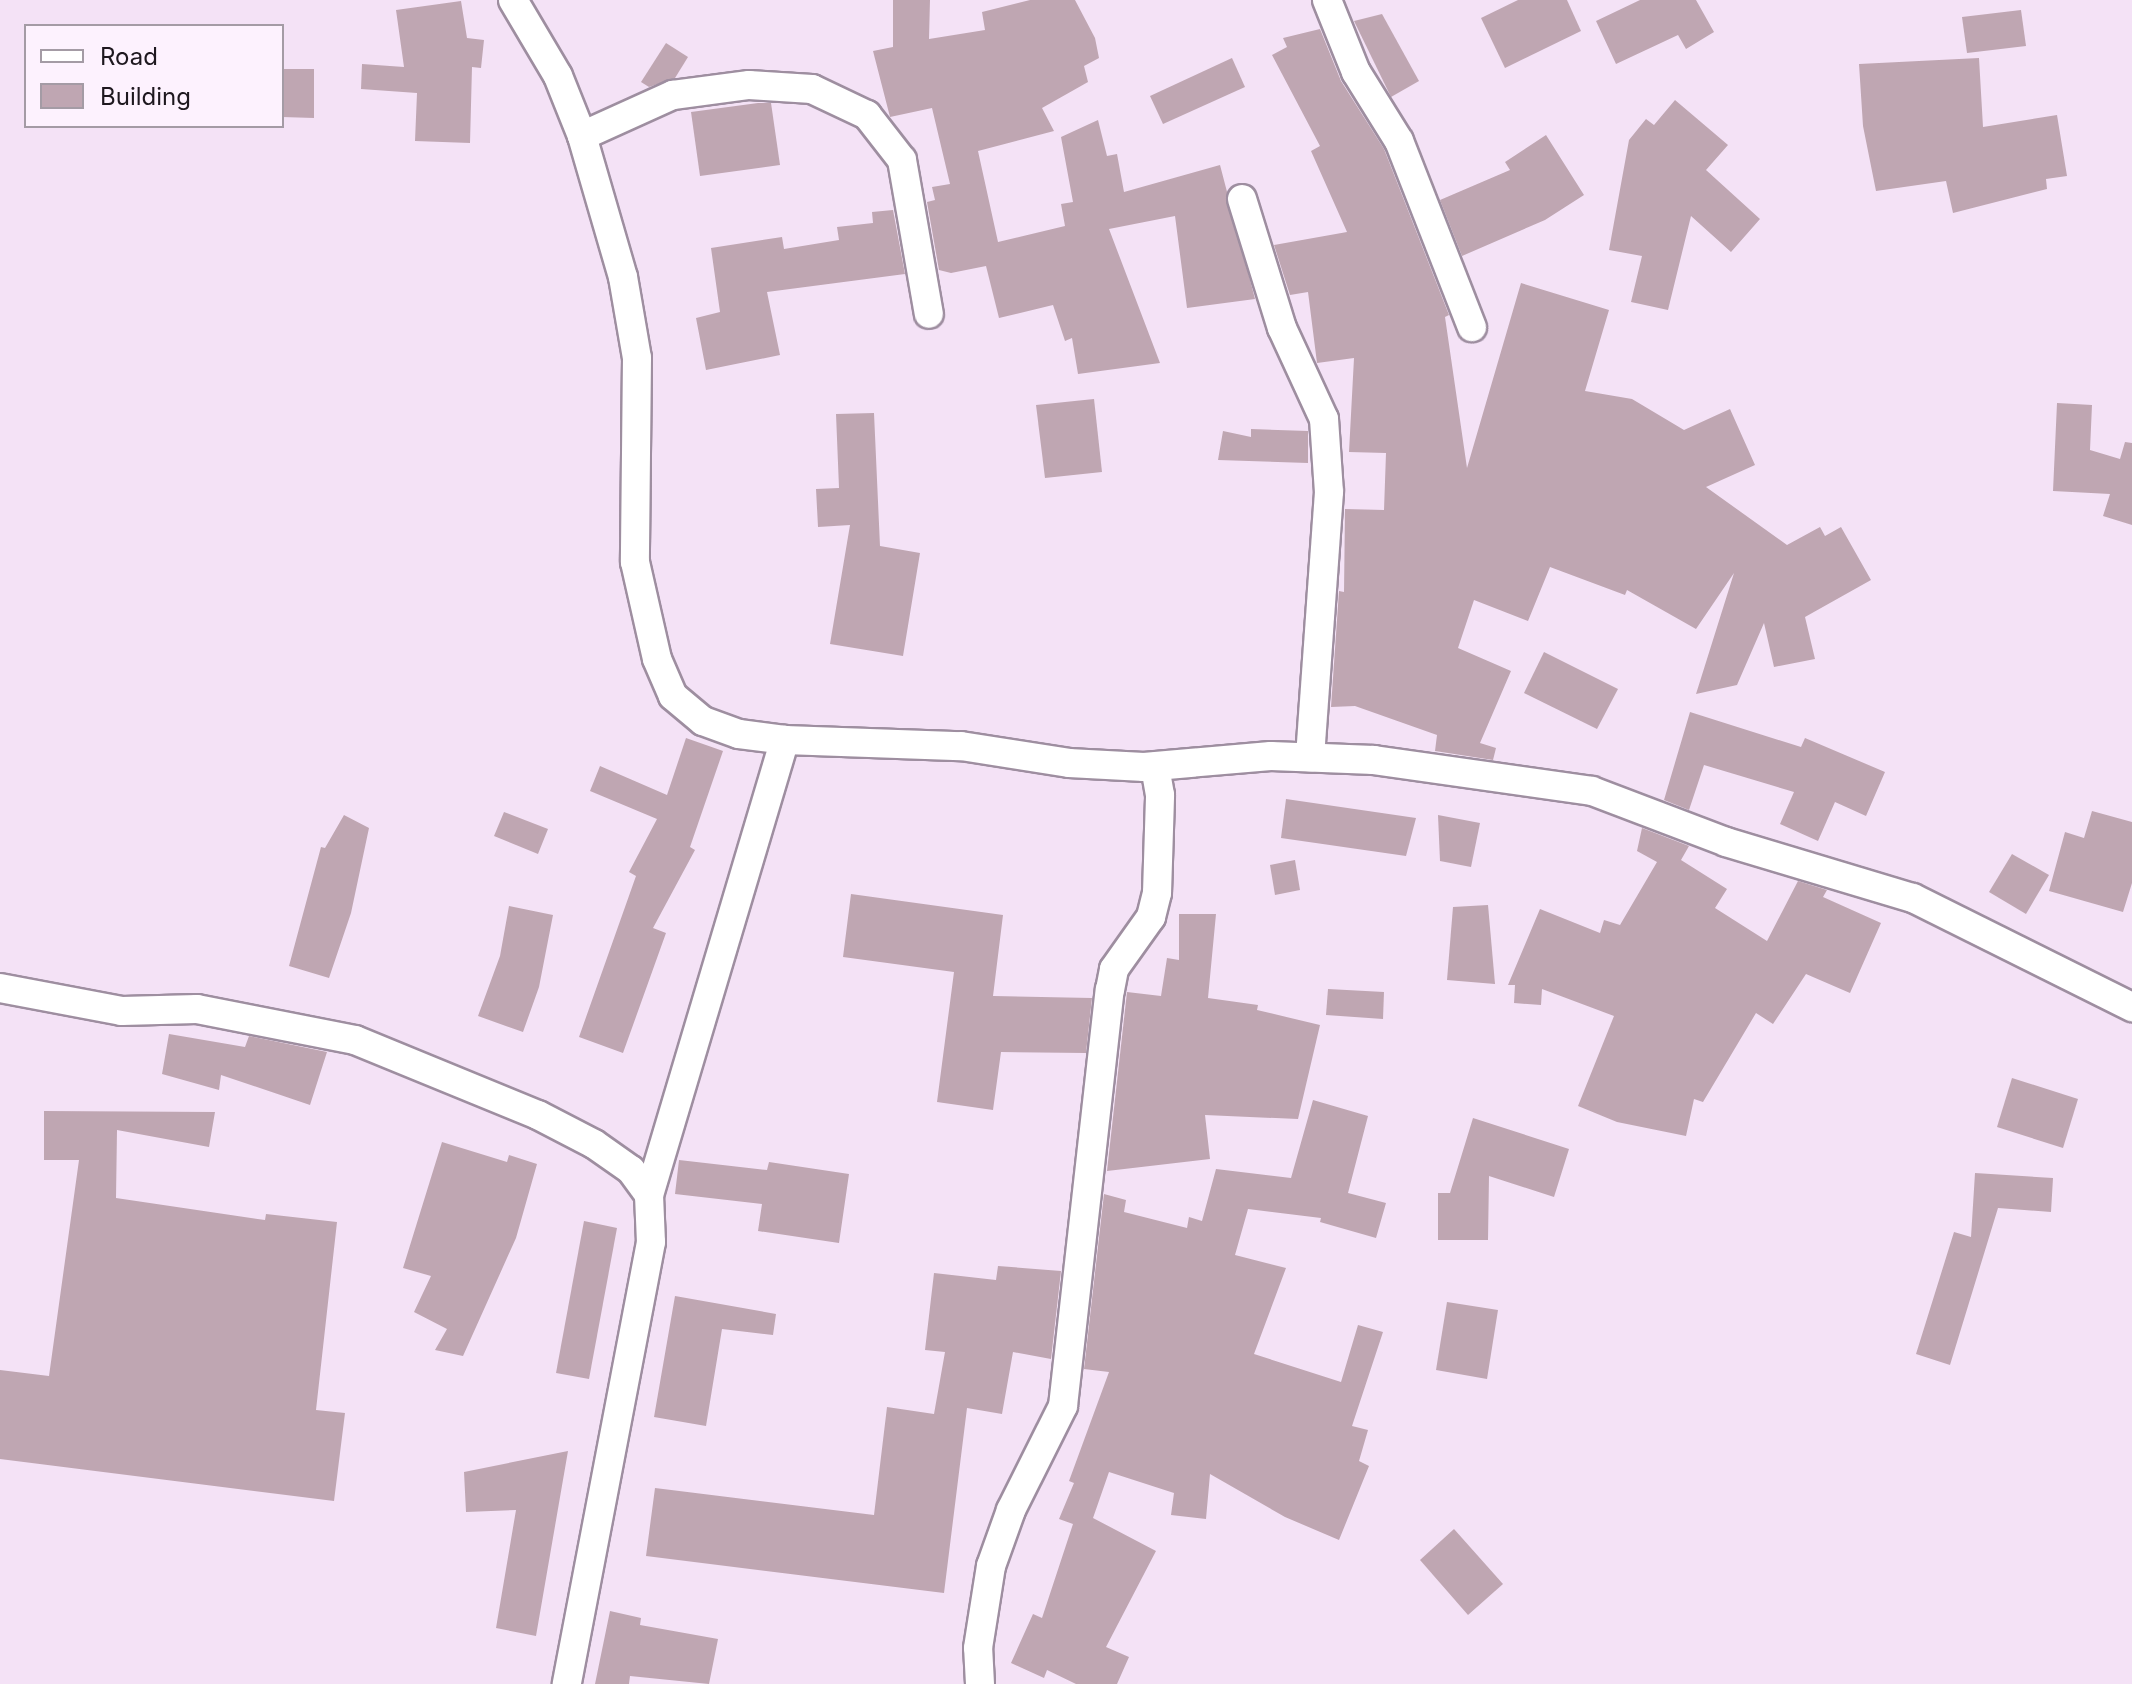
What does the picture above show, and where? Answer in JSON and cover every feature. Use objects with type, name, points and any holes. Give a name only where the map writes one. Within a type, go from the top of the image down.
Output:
[{"type":"street","points":[[513,0],[558,76],[582,136],[623,277],[637,358],[635,562],[657,659],[673,696],[703,721],[739,734],[785,740],[882,740],[1069,763],[1155,766],[1310,757],[1374,760],[1592,791],[1626,801],[1726,842],[1913,898],[2132,1007]]},
{"type":"street","points":[[1327,0],[1356,72],[1399,141],[1472,327]]},
{"type":"street","points":[[582,136],[673,95],[749,85],[812,89],[867,115],[902,160],[929,314]]},
{"type":"street","points":[[1242,199],[1282,328],[1324,419],[1326,434],[1329,492],[1310,757]]},
{"type":"street","points":[[567,1684],[651,1242],[649,1195],[785,740]]},
{"type":"street","points":[[980,1684],[978,1648],[991,1566],[1011,1510],[1063,1406],[1110,990],[1114,969],[1151,917],[1157,893],[1160,795],[1155,766]]},
{"type":"street","points":[[0,988],[122,1011],[197,1009],[355,1040],[594,1144],[631,1170],[649,1195]]},
{"type":"building","points":[[893,0],[930,0],[929,39],[985,30],[982,12],[1030,0],[1075,0],[1095,38],[1099,58],[1084,66],[1088,82],[1042,108],[1054,131],[978,151],[998,242],[1065,226],[1061,204],[1073,202],[1061,137],[1098,120],[1107,156],[1117,154],[1124,192],[1220,165],[1255,299],[1187,308],[1175,216],[1109,229],[1160,363],[1078,374],[1072,338],[1065,341],[1053,305],[999,318],[986,266],[951,273],[939,270],[927,202],[935,200],[932,187],[950,184],[932,108],[890,117],[873,51],[893,47]]},
{"type":"building","points":[[1518,0],[1567,0],[1581,31],[1505,68],[1481,18]]},
{"type":"building","points":[[1640,0],[1696,0],[1714,32],[1686,49],[1678,35],[1616,64],[1596,21]]},
{"type":"building","points":[[461,1],[467,38],[484,40],[481,68],[472,67],[470,143],[415,141],[417,93],[361,89],[362,64],[404,67],[396,10]]},
{"type":"building","points":[[2021,10],[2026,46],[1967,53],[1962,17]]},
{"type":"building","points":[[1382,14],[1419,81],[1391,97],[1354,21]]},
{"type":"building","points":[[1320,29],[1341,81],[1384,149],[1449,315],[1445,317],[1467,468],[1521,283],[1609,310],[1585,391],[1632,399],[1684,430],[1730,409],[1755,465],[1706,487],[1787,545],[1820,527],[1825,536],[1841,527],[1871,580],[1805,617],[1815,659],[1774,667],[1764,623],[1737,685],[1696,694],[1734,573],[1696,629],[1627,590],[1625,595],[1550,567],[1528,621],[1474,600],[1458,648],[1511,671],[1480,743],[1496,748],[1493,760],[1435,751],[1437,735],[1355,706],[1331,707],[1339,591],[1344,592],[1345,509],[1384,510],[1386,453],[1349,452],[1354,358],[1317,363],[1308,292],[1290,295],[1274,245],[1347,232],[1311,151],[1320,146],[1272,55],[1287,47],[1283,38]]},
{"type":"building","points":[[666,43],[688,57],[675,78],[649,87],[641,82]]},
{"type":"building","points":[[1232,58],[1245,87],[1163,124],[1150,96]]},
{"type":"building","points":[[1979,58],[1983,127],[2057,115],[2067,176],[2046,179],[2047,189],[1953,213],[1946,181],[1876,191],[1863,126],[1859,64]]},
{"type":"building","points":[[284,69],[314,69],[314,118],[284,117]]},
{"type":"building","points":[[1675,100],[1728,145],[1706,170],[1760,219],[1731,252],[1691,216],[1668,310],[1631,302],[1642,256],[1609,250],[1629,140],[1646,119],[1654,125]]},
{"type":"building","points":[[771,103],[780,165],[700,176],[691,112]]},
{"type":"building","points":[[1546,135],[1584,195],[1545,220],[1462,256],[1440,200],[1510,170],[1505,162]]},
{"type":"building","points":[[893,210],[905,274],[767,292],[780,355],[706,370],[696,318],[720,312],[711,248],[782,237],[784,249],[839,240],[837,227],[873,223],[872,212]]},
{"type":"building","points":[[1094,399],[1102,472],[1045,478],[1036,405]]},
{"type":"building","points":[[2057,403],[2092,405],[2090,450],[2120,459],[2125,442],[2132,443],[2132,525],[2103,516],[2110,494],[2053,491]]},
{"type":"building","points":[[874,413],[880,546],[920,553],[903,656],[830,644],[850,525],[818,527],[816,489],[839,488],[836,414]]},
{"type":"building","points":[[1251,429],[1308,431],[1308,463],[1218,460],[1223,431],[1251,437]]},
{"type":"building","points":[[1544,652],[1618,689],[1597,729],[1524,693]]},
{"type":"building","points":[[1690,712],[1801,747],[1805,738],[1885,772],[1866,816],[1835,802],[1818,841],[1780,824],[1794,792],[1704,765],[1689,810],[1664,800]]},
{"type":"building","points":[[686,738],[723,751],[690,847],[695,850],[653,928],[666,933],[623,1053],[579,1037],[636,876],[629,872],[657,819],[590,791],[600,766],[667,795]]},
{"type":"building","points":[[1286,799],[1416,818],[1406,856],[1281,838]]},
{"type":"building","points":[[2092,811],[2132,822],[2132,883],[2123,912],[2049,891],[2065,832],[2084,838]]},
{"type":"building","points":[[504,812],[548,829],[538,854],[494,836]]},
{"type":"building","points":[[344,815],[369,828],[351,913],[329,978],[289,966],[321,847],[325,848]]},
{"type":"building","points":[[1438,815],[1480,823],[1471,867],[1440,861]]},
{"type":"building","points":[[1642,828],[1689,846],[1681,860],[1727,889],[1715,908],[1767,941],[1798,881],[1827,890],[1823,897],[1881,923],[1850,993],[1806,974],[1773,1024],[1756,1013],[1703,1102],[1694,1099],[1686,1136],[1617,1122],[1578,1106],[1614,1016],[1542,989],[1541,1005],[1514,1003],[1515,985],[1508,985],[1540,909],[1600,933],[1604,920],[1620,925],[1657,862],[1637,851]]},
{"type":"building","points":[[2012,854],[2049,875],[2026,914],[1989,892]]},
{"type":"building","points":[[1295,860],[1300,890],[1275,895],[1270,865]]},
{"type":"building","points":[[851,894],[1003,915],[993,996],[1092,998],[1086,1053],[1001,1052],[993,1110],[937,1102],[954,972],[843,957]]},
{"type":"building","points":[[1488,905],[1495,984],[1447,980],[1453,907]]},
{"type":"building","points":[[509,906],[553,915],[539,987],[523,1032],[478,1016],[500,956]]},
{"type":"building","points":[[1179,914],[1216,914],[1208,998],[1258,1005],[1257,1010],[1320,1025],[1298,1119],[1205,1115],[1210,1159],[1107,1171],[1127,992],[1161,996],[1167,958],[1179,960]]},
{"type":"building","points":[[1328,989],[1384,992],[1383,1019],[1326,1015]]},
{"type":"building","points":[[169,1034],[245,1047],[249,1036],[327,1052],[310,1105],[221,1075],[219,1090],[162,1074]]},
{"type":"building","points":[[2012,1078],[2078,1099],[2063,1148],[1997,1127]]},
{"type":"building","points":[[1313,1100],[1368,1116],[1348,1193],[1386,1203],[1376,1238],[1320,1222],[1321,1218],[1248,1209],[1235,1255],[1286,1268],[1254,1354],[1341,1382],[1358,1325],[1383,1332],[1352,1426],[1368,1430],[1359,1461],[1369,1466],[1339,1540],[1285,1517],[1210,1474],[1206,1519],[1171,1515],[1174,1493],[1109,1472],[1093,1518],[1156,1551],[1106,1647],[1129,1657],[1117,1684],[1076,1684],[1047,1670],[1044,1678],[1011,1663],[1033,1614],[1042,1618],[1073,1524],[1059,1519],[1074,1483],[1069,1481],[1109,1372],[1084,1369],[1104,1194],[1126,1200],[1124,1212],[1187,1228],[1189,1217],[1202,1221],[1216,1169],[1291,1178]]},
{"type":"building","points":[[44,1111],[215,1112],[209,1147],[117,1130],[116,1198],[265,1220],[266,1214],[337,1222],[316,1410],[345,1413],[334,1501],[0,1459],[0,1370],[49,1376],[79,1160],[44,1160]]},
{"type":"building","points":[[1473,1118],[1569,1149],[1554,1197],[1489,1176],[1488,1240],[1438,1240],[1438,1193],[1450,1193]]},
{"type":"building","points":[[442,1142],[507,1162],[509,1155],[537,1164],[516,1238],[463,1356],[435,1350],[447,1329],[414,1312],[431,1276],[403,1268]]},
{"type":"building","points":[[679,1160],[767,1170],[769,1162],[849,1174],[839,1243],[758,1231],[762,1204],[675,1194]]},
{"type":"building","points":[[1975,1173],[2053,1178],[2051,1212],[1998,1208],[1950,1365],[1916,1354],[1954,1232],[1971,1237]]},
{"type":"building","points":[[584,1221],[617,1228],[589,1379],[556,1373]]},
{"type":"building","points":[[998,1266],[1061,1271],[1051,1359],[1013,1352],[1002,1414],[967,1408],[944,1593],[646,1556],[655,1488],[874,1515],[887,1407],[934,1414],[945,1352],[925,1350],[934,1273],[996,1280]]},
{"type":"building","points":[[675,1296],[776,1314],[773,1335],[722,1329],[706,1426],[654,1417]]},
{"type":"building","points":[[1447,1302],[1498,1310],[1487,1379],[1436,1370]]},
{"type":"building","points":[[568,1451],[536,1636],[496,1628],[516,1510],[466,1512],[464,1472]]},
{"type":"building","points":[[1454,1529],[1503,1584],[1468,1615],[1420,1560]]},
{"type":"building","points":[[610,1611],[641,1618],[640,1625],[718,1639],[709,1684],[630,1676],[629,1684],[595,1684]]}]
